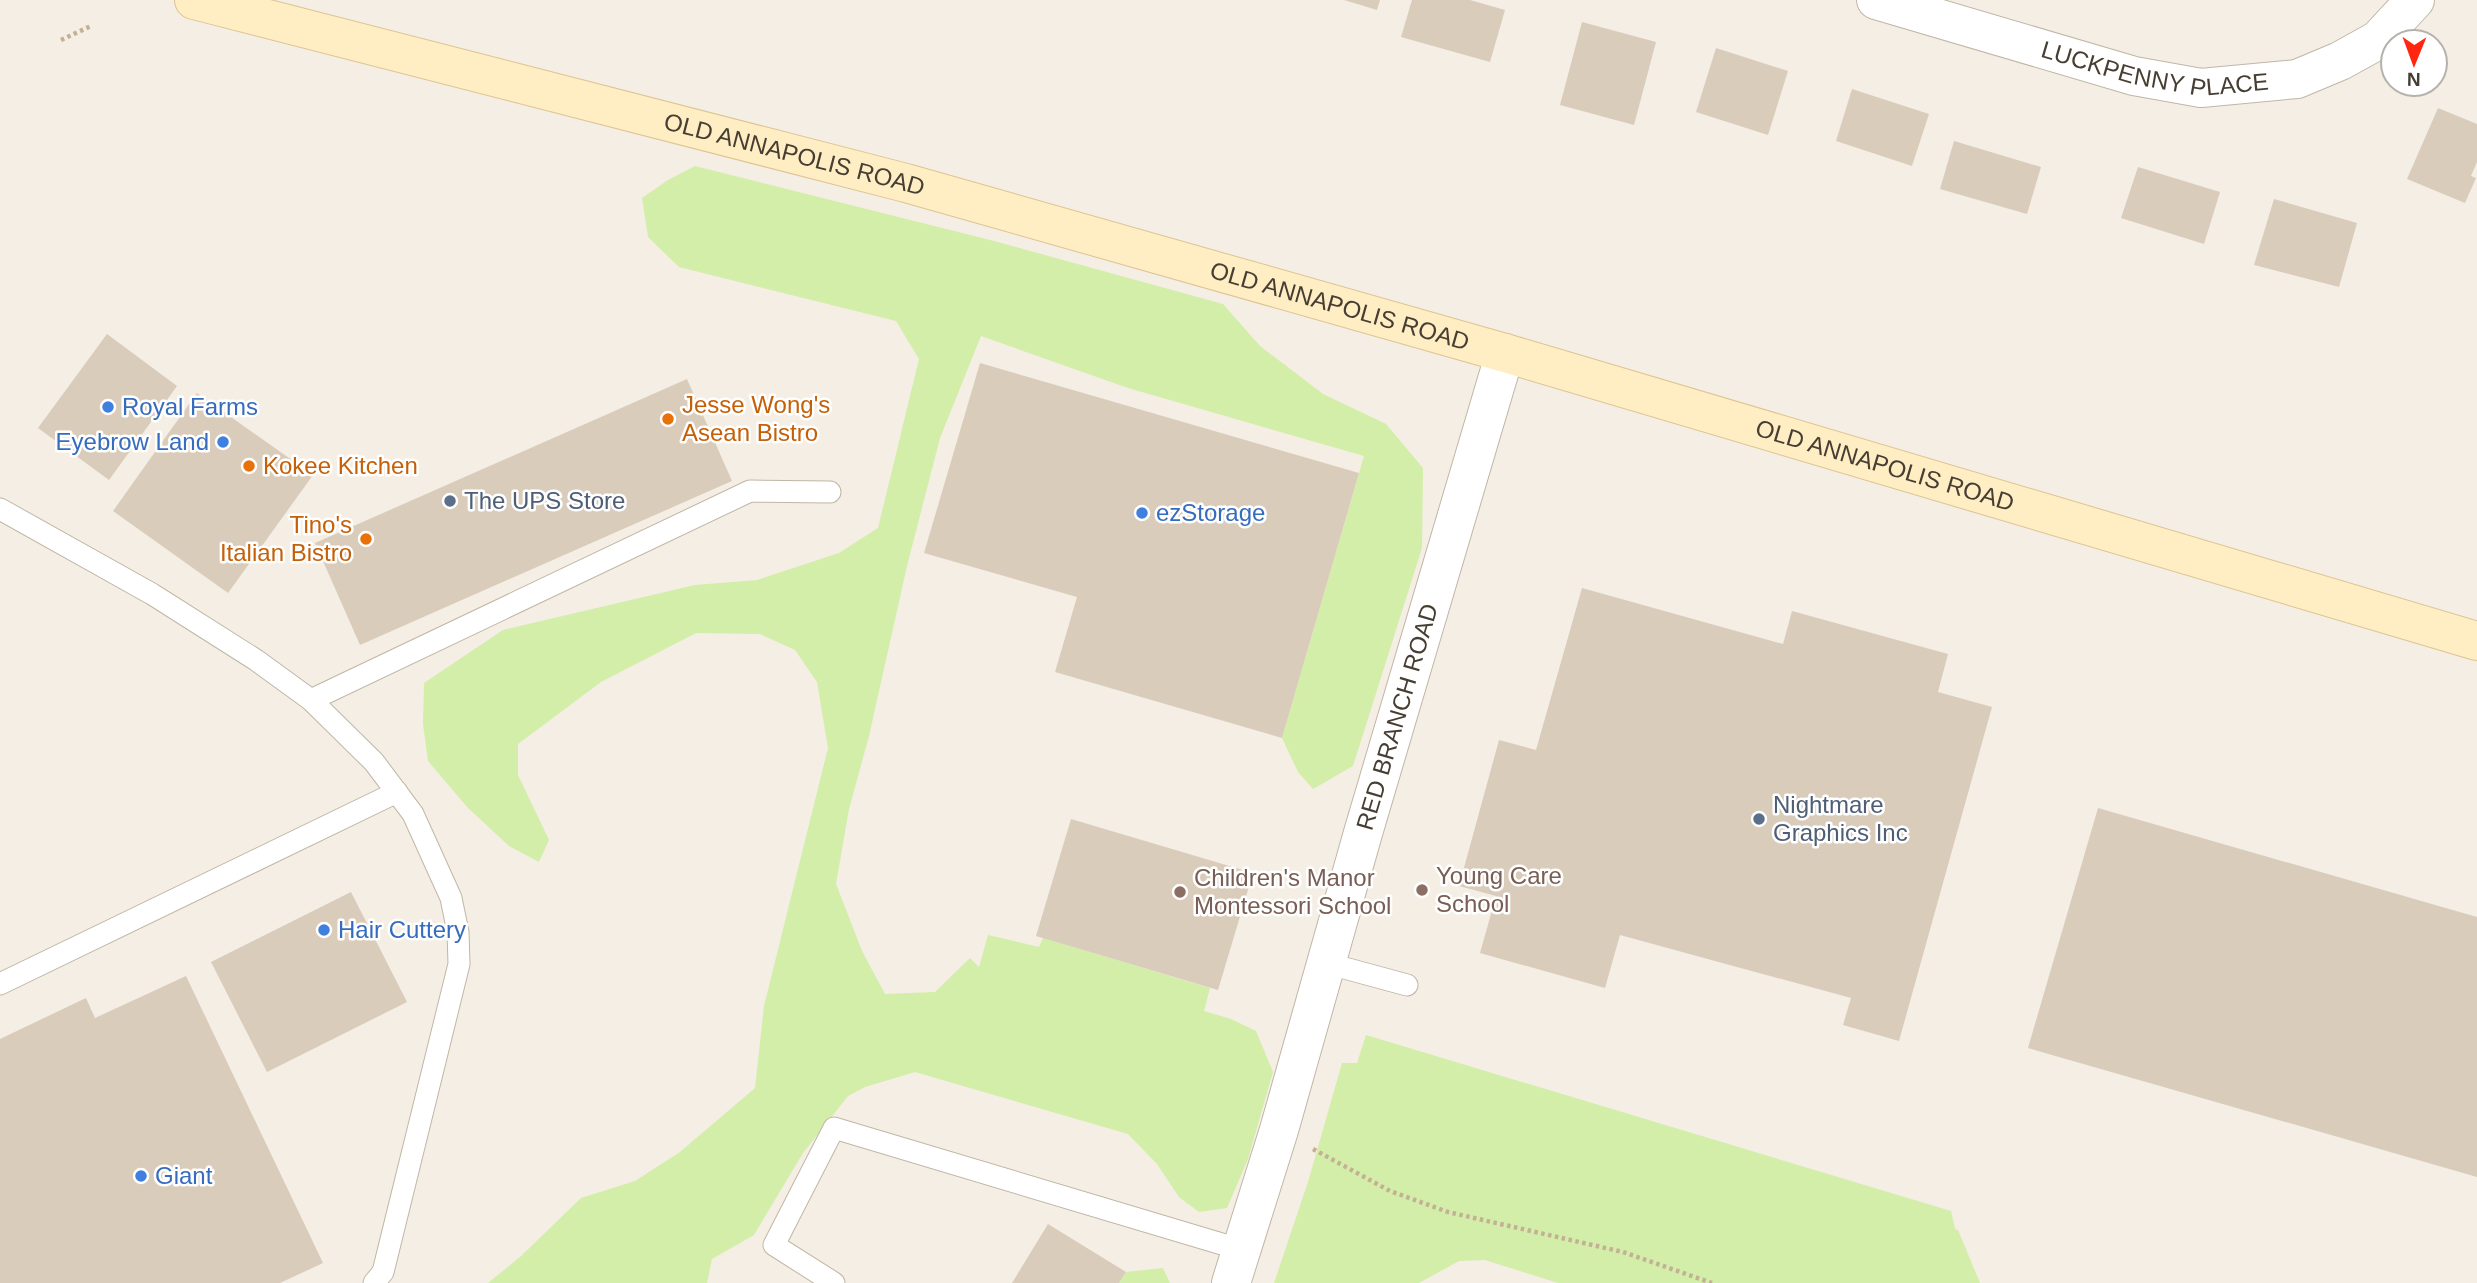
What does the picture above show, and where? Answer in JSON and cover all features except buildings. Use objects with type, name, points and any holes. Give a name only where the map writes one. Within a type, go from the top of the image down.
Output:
[{"type":"main road","name":"OLD ANNAPOLIS ROAD","points":[[194,0],[906,183],[1505,353],[2477,641]]},
{"type":"street","name":"LUCKPENNY PLACE","points":[[1876,0],[2134,76],[2201,88],[2297,79],[2340,61],[2378,40],[2415,0]]},
{"type":"street","name":"RED BRANCH ROAD","points":[[1237,1266],[1505,353]]},
{"type":"lane","points":[[311,700],[750,491],[830,492]]},
{"type":"lane","points":[[0,509],[152,594],[256,660],[311,700],[374,762],[413,814],[451,898],[458,932],[458,964],[383,1272],[374,1283]]},
{"type":"lane","points":[[0,984],[397,792]]},
{"type":"lane","points":[[1326,963],[1407,985]]},
{"type":"lane","points":[[834,1283],[774,1245],[834,1128],[1237,1266]]},
{"type":"path","points":[[61,40],[91,26]]},
{"type":"path","points":[[1279,1130],[1390,1191],[1448,1212],[1623,1252],[1712,1283]]},
{"type":"green space","points":[[695,166],[994,241],[1223,304],[1260,346],[1323,394],[1386,424],[1423,468],[1422,548],[1353,766],[1313,789],[1298,772],[1282,738],[1364,456],[1128,388],[981,336],[940,438],[849,809],[836,884],[862,951],[885,994],[935,992],[970,958],[979,967],[988,935],[1039,947],[1043,938],[1210,988],[1204,1011],[1231,1019],[1256,1031],[1273,1072],[1248,1159],[1227,1208],[1199,1212],[1179,1197],[1157,1164],[1128,1134],[915,1072],[865,1087],[848,1096],[803,1153],[754,1235],[712,1259],[707,1283],[488,1283],[520,1257],[581,1198],[635,1181],[680,1152],[755,1088],[764,1006],[828,748],[817,682],[795,650],[760,634],[696,633],[601,682],[518,744],[518,775],[549,840],[539,862],[509,846],[468,808],[428,761],[423,724],[424,683],[503,630],[695,585],[757,580],[839,553],[878,528],[919,359],[896,321],[679,267],[648,237],[642,198]]},
{"type":"green space","points":[[1366,1035],[1951,1211],[1955,1229],[1958,1230],[1980,1283],[1558,1283],[1485,1260],[1459,1261],[1419,1283],[1274,1283],[1308,1182],[1342,1063],[1357,1063]]},
{"type":"green space","points":[[1163,1268],[1170,1283],[1119,1283],[1126,1272]]},
{"type":"place","name":"Royal Farms","points":[[108,407]]},
{"type":"place","name":"Jesse Wong's Asean Bistro","points":[[668,419]]},
{"type":"place","name":"Eyebrow Land","points":[[223,442]]},
{"type":"place","name":"Kokee Kitchen","points":[[249,466]]},
{"type":"place","name":"The UPS Store","points":[[450,501]]},
{"type":"place","name":"ezStorage","points":[[1142,513]]},
{"type":"place","name":"Tino's Italian Bistro","points":[[366,539]]},
{"type":"place","name":"Nightmare Graphics Inc","points":[[1759,819]]},
{"type":"place","name":"Young Care School","points":[[1422,890]]},
{"type":"place","name":"Children's Manor Montessori School","points":[[1180,892]]},
{"type":"place","name":"Hair Cuttery","points":[[324,930]]},
{"type":"place","name":"Giant","points":[[141,1176]]}]
